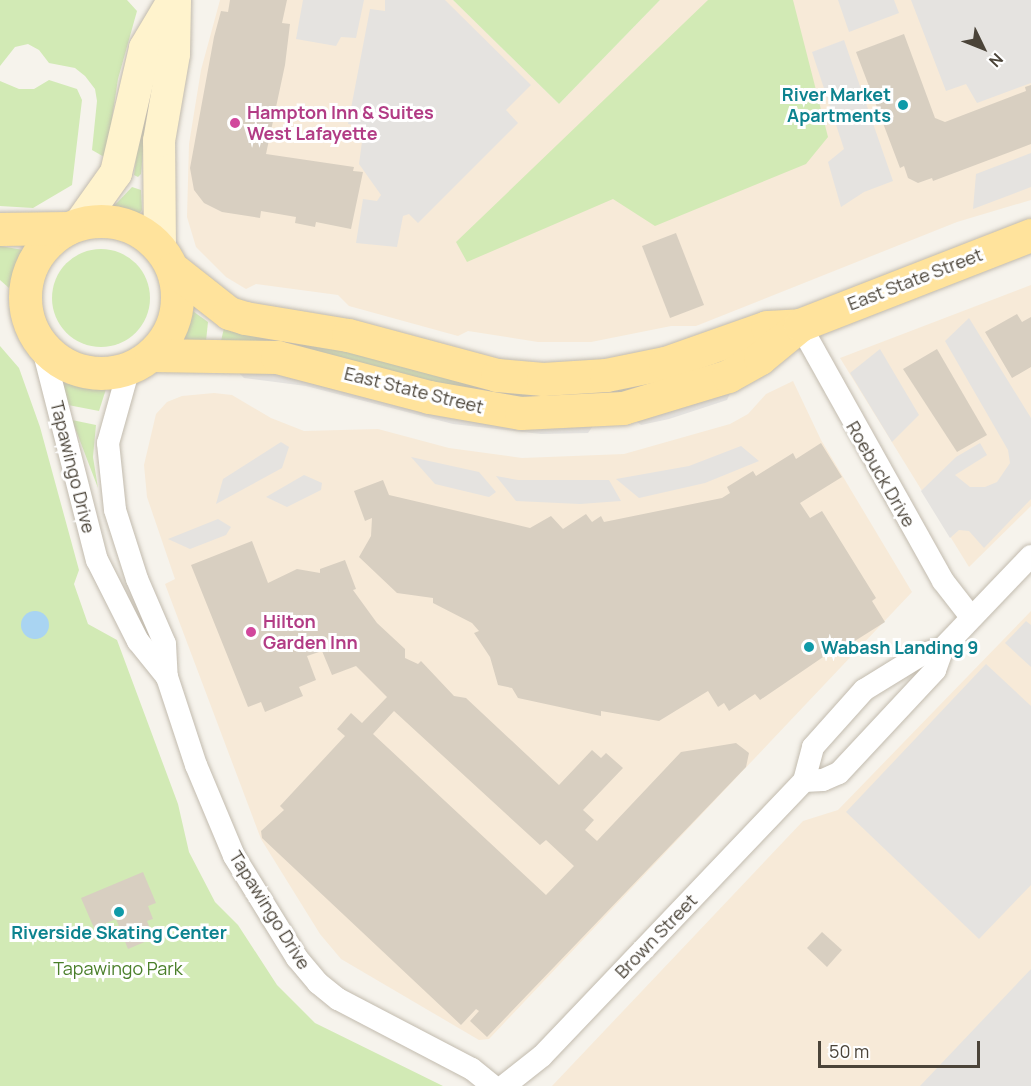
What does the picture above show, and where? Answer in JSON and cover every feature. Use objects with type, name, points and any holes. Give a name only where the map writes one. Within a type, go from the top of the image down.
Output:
[{"type":"main road","points":[[37,336],[23,303],[31,262],[44,246],[75,225],[116,173],[145,48],[174,0]]},
{"type":"main road","points":[[0,303],[37,336],[60,361],[82,371],[105,374],[140,362],[166,337],[176,316],[178,292],[166,259],[159,141],[174,54],[174,0]]},
{"type":"main road","points":[[0,229],[127,225],[166,259]]},
{"type":"main road","name":"East State Street","points":[[140,362],[277,357],[468,406],[567,413],[623,408],[697,388],[760,357],[800,325],[1031,235]]},
{"type":"main road","name":"East State Street","points":[[166,259],[229,313],[245,318],[348,335],[497,375],[543,380],[606,375],[665,363],[767,327],[800,325]]},
{"type":"street","name":"Roebuck Drive","points":[[800,325],[942,581],[971,617]]},
{"type":"street","name":"Tapawingo Drive","points":[[37,336],[97,560],[138,641],[167,677]]},
{"type":"street","name":"Tapawingo Drive","points":[[140,362],[108,443],[110,486],[123,540],[165,644],[167,677],[196,765],[234,856],[297,958],[318,983],[338,999],[472,1069],[493,1086]]},
{"type":"street","name":"Brown Street","points":[[804,781],[823,780],[839,773],[935,670],[943,648],[1031,556]]},
{"type":"street","name":"Brown Street","points":[[504,1086],[542,1056],[804,781],[813,747],[864,690],[921,655],[943,648]]},
{"type":"shaded area","points":[[220,0],[453,0],[559,104],[660,0],[1031,0],[1031,200],[957,222],[696,326],[671,326],[591,342],[538,342],[468,331],[458,336],[349,306],[338,295],[256,284],[246,289],[226,277],[196,247],[187,217],[189,144],[201,70]]},
{"type":"shaded area","points":[[303,0],[364,0],[356,38],[341,37],[336,46],[296,39]]},
{"type":"shaded area","points":[[385,0],[445,0],[531,85],[506,110],[518,123],[418,223],[409,214],[403,216],[397,247],[356,243],[363,199],[377,201],[381,195],[359,164],[364,127],[348,124],[370,9],[385,11]]},
{"type":"shaded area","points":[[838,0],[894,0],[899,13],[849,32]]},
{"type":"shaded area","points":[[911,0],[1031,0],[1031,83],[977,103],[966,84],[946,91]]},
{"type":"shaded area","points":[[844,40],[893,181],[864,192],[841,207],[828,162],[844,149],[812,52]]},
{"type":"shaded area","points":[[1031,153],[1031,187],[973,209],[976,174]]},
{"type":"shaded area","points":[[1031,285],[1031,506],[969,567],[840,358]]},
{"type":"shaded area","points":[[969,318],[1031,418],[1031,499],[984,548],[969,531],[959,530],[950,538],[921,491],[956,457],[980,443],[987,455],[955,475],[970,487],[985,487],[997,482],[1010,463],[1008,450],[945,341]]},
{"type":"shaded area","points":[[880,349],[919,415],[892,442],[850,373]]},
{"type":"shaded area","points":[[233,367],[595,423],[588,433],[541,434],[453,424],[306,386],[244,378]]},
{"type":"shaded area","points":[[793,381],[821,440],[912,592],[489,1039],[479,1040],[341,959],[320,934],[261,839],[165,584],[175,579],[147,497],[144,465],[156,414],[167,402],[182,396],[214,393],[232,395],[271,418],[304,431],[378,429],[449,448],[522,458],[624,454],[730,424],[748,414],[766,394]]},
{"type":"shaded area","points":[[733,386],[727,400],[669,419],[641,425],[631,417]]},
{"type":"shaded area","points":[[281,442],[289,447],[282,468],[216,504],[223,479]]},
{"type":"shaded area","points":[[741,446],[759,461],[705,483],[639,498],[616,479],[689,466]]},
{"type":"shaded area","points":[[411,457],[479,472],[496,492],[489,497],[435,484]]},
{"type":"shaded area","points":[[304,475],[322,483],[321,490],[287,507],[266,497]]},
{"type":"shaded area","points":[[496,476],[518,480],[609,480],[621,501],[580,504],[516,501]]},
{"type":"shaded area","points":[[218,519],[231,527],[226,535],[190,549],[168,539]]},
{"type":"shaded area","points":[[1031,611],[1031,1086],[552,1086],[803,821],[838,810]]},
{"type":"shaded area","points":[[1026,621],[1031,625],[1031,667],[1005,643]]},
{"type":"shaded area","points":[[986,664],[1031,706],[1031,885],[979,939],[846,812]]},
{"type":"shaded area","points":[[1031,969],[1031,1086],[920,1086]]},
{"type":"green space","points":[[0,0],[127,0],[137,11],[118,79],[106,158],[92,150],[97,101],[95,89],[85,76],[75,68],[49,63],[39,50],[28,44],[15,47],[0,66]]},
{"type":"green space","points":[[453,0],[660,0],[559,104]]},
{"type":"green space","points":[[708,0],[793,0],[828,137],[806,164],[655,226],[613,199],[467,262],[456,242]]},
{"type":"green space","points":[[49,80],[77,89],[82,100],[72,185],[33,208],[0,206],[0,81],[19,89],[34,89]]},
{"type":"green space","points":[[148,96],[141,174],[138,177],[134,175],[139,135]]},
{"type":"green space","points":[[132,187],[141,190],[142,210],[138,215],[114,206]]},
{"type":"green space","points":[[0,246],[23,250],[9,288],[0,280]]},
{"type":"green space","points":[[101,249],[120,253],[135,264],[146,279],[150,298],[146,317],[135,332],[120,343],[101,347],[82,343],[67,332],[56,317],[52,298],[56,279],[67,264],[82,253]]},
{"type":"green space","points":[[190,309],[208,322],[206,341],[180,340]]},
{"type":"green space","points":[[224,328],[284,334],[472,381],[742,353],[647,391],[494,398],[221,341]]},
{"type":"green space","name":"Tapawingo Park","points":[[0,346],[19,368],[40,427],[79,570],[74,584],[88,624],[117,640],[178,804],[189,852],[215,902],[238,925],[277,985],[315,1023],[443,1086],[0,1086]]},
{"type":"green space","points":[[62,383],[106,389],[99,411],[68,405]]},
{"type":"green space","points":[[72,420],[96,425],[93,457],[98,488]]},
{"type":"water","points":[[35,611],[45,615],[49,625],[45,635],[35,639],[25,635],[21,625],[25,615]]},
{"type":"building","name":"Hampton Inn & Suites West Lafayette","points":[[230,0],[287,0],[282,23],[290,24],[285,65],[266,154],[354,167],[353,171],[363,172],[351,229],[316,222],[315,227],[295,223],[296,217],[261,211],[260,218],[222,212],[204,203],[194,190],[190,168],[214,37],[221,11],[228,12]]},
{"type":"building","name":"River Market Apartments","points":[[904,34],[935,118],[945,122],[1026,91],[1025,87],[1031,85],[1031,144],[933,181],[932,178],[918,183],[908,178],[904,166],[900,168],[856,52]]},
{"type":"building","points":[[676,233],[704,305],[670,318],[642,246]]},
{"type":"building","points":[[1017,314],[1022,322],[1031,317],[1031,367],[1012,378],[985,332]]},
{"type":"building","points":[[937,349],[987,435],[957,452],[903,369]]},
{"type":"building","points":[[821,443],[842,477],[800,503],[810,518],[822,511],[876,598],[872,601],[885,622],[850,644],[848,640],[760,700],[755,694],[729,711],[724,703],[718,707],[708,691],[659,721],[601,711],[601,716],[518,698],[512,688],[498,685],[490,657],[474,633],[479,631],[472,623],[433,603],[433,598],[397,593],[359,557],[371,536],[372,518],[365,521],[354,491],[383,480],[389,495],[530,528],[551,516],[563,529],[586,514],[592,522],[601,516],[604,522],[722,498],[730,493],[727,487],[753,471],[756,476],[793,453],[796,459]]},
{"type":"building","points":[[252,541],[268,583],[297,569],[320,573],[320,569],[345,560],[356,589],[353,590],[377,623],[405,649],[405,658],[418,664],[421,661],[454,696],[466,698],[559,785],[592,750],[601,758],[606,753],[623,768],[583,810],[594,820],[585,830],[597,841],[681,752],[736,743],[749,753],[746,767],[487,1037],[470,1021],[479,1011],[476,1009],[461,1025],[262,838],[261,831],[284,810],[280,806],[345,736],[337,729],[351,713],[362,723],[387,697],[356,666],[332,675],[322,651],[307,656],[316,680],[299,687],[303,696],[265,712],[261,702],[248,707],[191,565]],"holes":[[[394,711],[540,845],[546,840],[574,866],[546,895],[373,734]]]},
{"type":"building","name":"Riverside Skating Center","points":[[143,872],[156,903],[148,906],[153,919],[147,921],[154,938],[128,949],[116,919],[94,928],[81,898]]},
{"type":"building","points":[[822,932],[842,950],[827,967],[807,948]]},
{"type":"place","name":"River Market Apartments","points":[[903,105]]},
{"type":"place","name":"Hampton Inn & Suites West Lafayette","points":[[235,123]]},
{"type":"place","name":"Hilton Garden Inn","points":[[251,632]]},
{"type":"place","name":"Wabash Landing 9","points":[[809,647]]},
{"type":"place","name":"Riverside Skating Center","points":[[119,912]]}]
